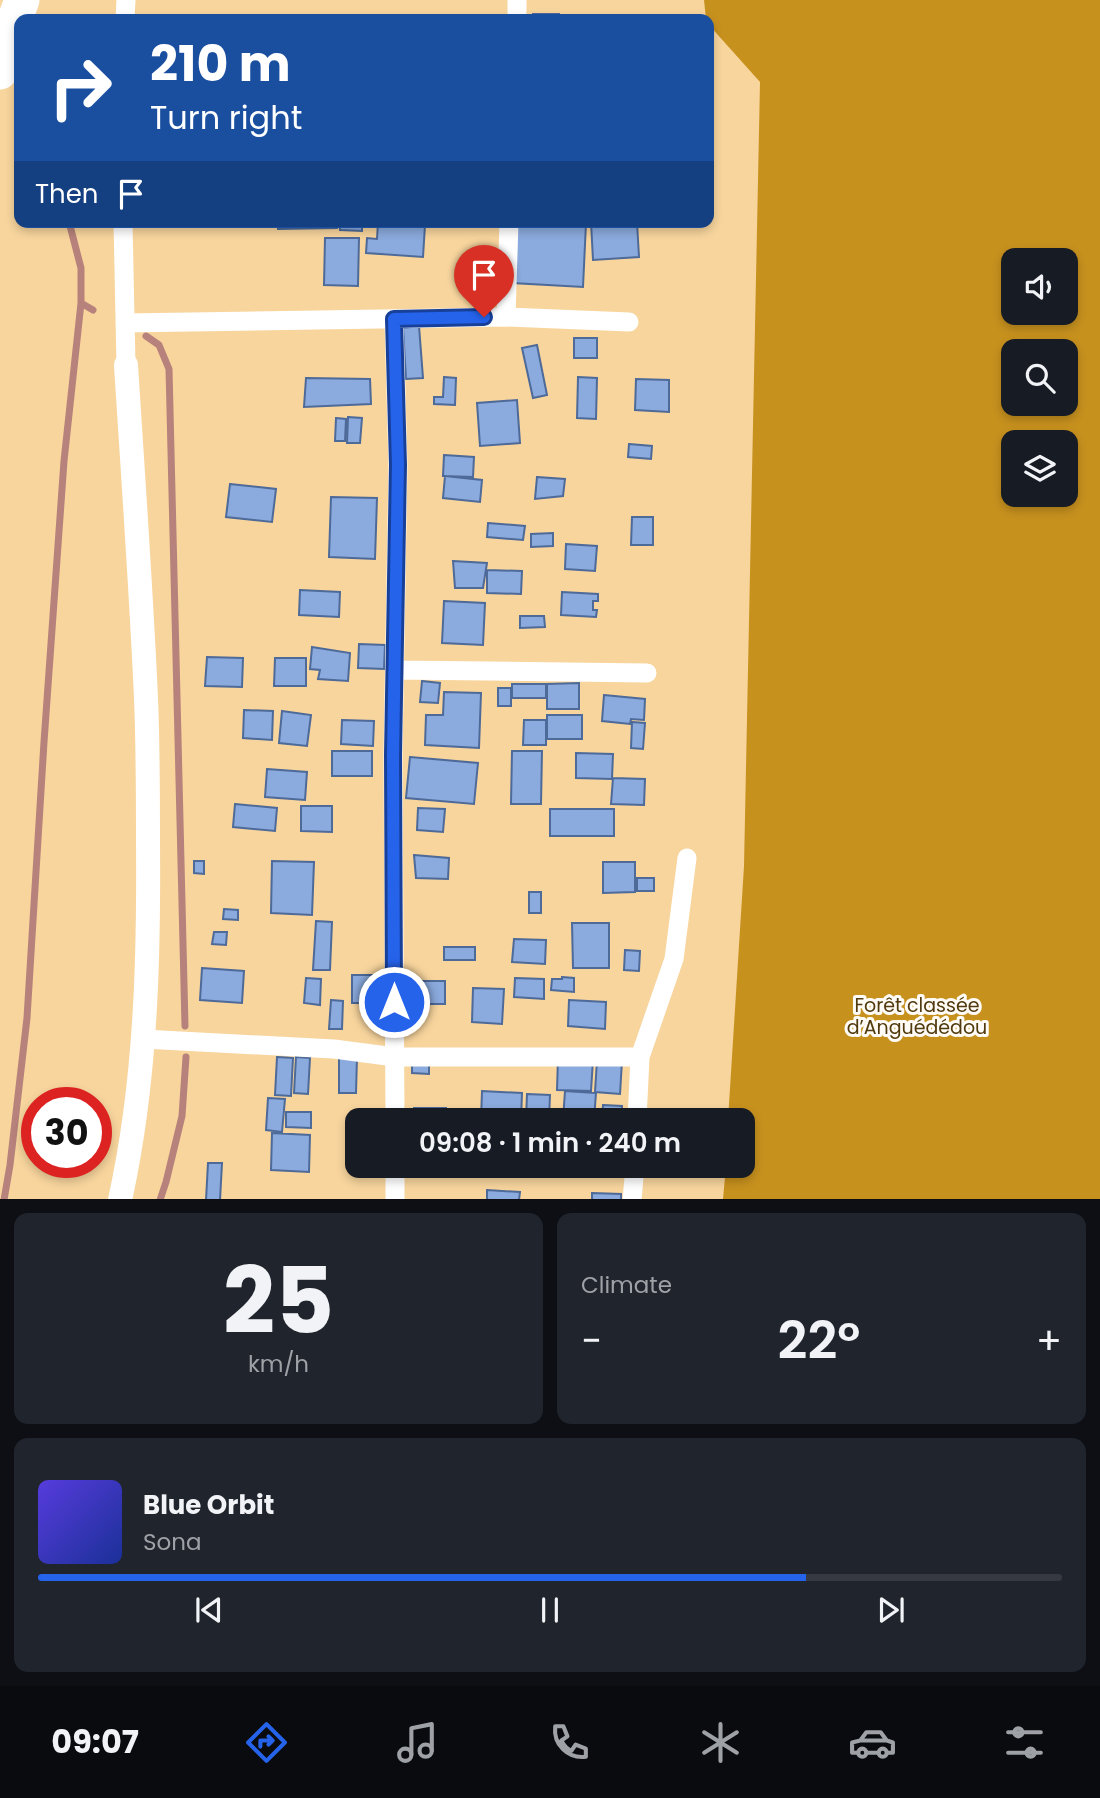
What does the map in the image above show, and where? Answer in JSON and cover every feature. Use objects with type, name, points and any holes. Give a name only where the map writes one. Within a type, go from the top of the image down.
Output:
[{"type":"highway","points":[[0,72],[14,21]]},
{"type":"street","points":[[120,1199],[131,1151],[143,1039],[148,894],[146,712],[126,365],[123,228]]},
{"type":"street","points":[[506,317],[509,228]]},
{"type":"street","points":[[125,323],[506,317],[629,322]]},
{"type":"street","points":[[394,319],[398,465],[393,755],[395,1108]]},
{"type":"street","points":[[395,670],[647,673]]},
{"type":"street","points":[[638,1108],[640,1057],[674,959],[687,858]]},
{"type":"street","points":[[143,1039],[334,1049],[394,1057],[640,1057]]},
{"type":"street","points":[[395,1178],[395,1199]]},
{"type":"street","points":[[632,1199],[634,1178]]},
{"type":"green space","name":"Forêt classée d’Anguédédou","points":[[704,0],[1100,0],[1100,1199],[723,1199],[725,1178],[755,1178],[755,1108],[729,1108],[744,866],[760,82],[714,31],[714,14],[705,14]]},
{"type":"building","points":[[340,228],[362,228],[362,231]]},
{"type":"building","points":[[378,228],[425,228],[423,257],[366,253],[367,238],[377,239]]},
{"type":"building","points":[[514,228],[586,228],[583,287],[512,283]]},
{"type":"building","points":[[591,228],[637,228],[639,257],[593,260]]},
{"type":"building","points":[[325,238],[359,238],[358,286],[324,285]]},
{"type":"building","points":[[419,326],[423,378],[406,379],[403,328]]},
{"type":"building","points":[[574,338],[597,338],[597,358],[574,358]]},
{"type":"building","points":[[537,345],[547,395],[533,398],[522,348]]},
{"type":"building","points":[[444,377],[456,378],[455,405],[434,404],[434,397],[443,397]]},
{"type":"building","points":[[578,377],[597,378],[596,419],[577,418]]},
{"type":"building","points":[[306,378],[370,379],[371,404],[304,407]]},
{"type":"building","points":[[636,379],[669,380],[669,412],[635,410]]},
{"type":"building","points":[[517,400],[520,443],[480,446],[477,403]]},
{"type":"building","points":[[348,417],[362,418],[360,443],[347,443]]},
{"type":"building","points":[[336,418],[346,419],[345,441],[335,441]]},
{"type":"building","points":[[629,444],[652,446],[651,459],[628,457]]},
{"type":"building","points":[[444,455],[474,457],[473,477],[443,476]]},
{"type":"building","points":[[445,476],[482,480],[480,502],[443,498]]},
{"type":"building","points":[[537,477],[565,479],[563,496],[535,499]]},
{"type":"building","points":[[230,484],[276,489],[272,522],[226,517]]},
{"type":"building","points":[[331,497],[377,498],[375,559],[329,557]]},
{"type":"building","points":[[632,517],[653,517],[653,545],[631,545]]},
{"type":"building","points":[[488,523],[525,526],[523,540],[487,537]]},
{"type":"building","points":[[553,533],[553,546],[531,547],[531,534]]},
{"type":"building","points":[[566,544],[597,546],[595,571],[565,569]]},
{"type":"building","points":[[453,561],[487,563],[483,588],[455,588]]},
{"type":"building","points":[[487,570],[522,571],[521,594],[487,593]]},
{"type":"building","points":[[300,590],[340,592],[339,617],[299,615]]},
{"type":"building","points":[[562,592],[598,594],[598,601],[593,601],[593,610],[597,610],[596,617],[561,615]]},
{"type":"building","points":[[444,601],[485,603],[483,645],[442,643]]},
{"type":"building","points":[[520,616],[544,616],[545,627],[520,628]]},
{"type":"building","points":[[359,644],[385,645],[384,669],[358,668]]},
{"type":"building","points":[[312,647],[350,653],[348,681],[318,679],[320,670],[310,669]]},
{"type":"building","points":[[207,657],[243,658],[242,687],[205,686]]},
{"type":"building","points":[[275,658],[306,658],[306,686],[274,686]]},
{"type":"building","points":[[422,681],[440,683],[438,703],[420,702]]},
{"type":"building","points":[[579,683],[579,709],[547,709],[547,684]]},
{"type":"building","points":[[512,684],[546,684],[546,698],[512,698]]},
{"type":"building","points":[[498,688],[511,688],[511,706],[498,706]]},
{"type":"building","points":[[444,692],[481,693],[479,748],[425,745],[426,715],[443,715]]},
{"type":"building","points":[[604,695],[645,699],[644,720],[631,719],[630,724],[602,721]]},
{"type":"building","points":[[244,710],[273,711],[272,740],[243,738]]},
{"type":"building","points":[[282,711],[311,715],[307,746],[279,743]]},
{"type":"building","points":[[547,715],[582,715],[582,739],[547,739]]},
{"type":"building","points":[[342,720],[374,721],[373,746],[341,744]]},
{"type":"building","points":[[524,720],[546,720],[546,745],[523,745]]},
{"type":"building","points":[[632,722],[645,723],[643,749],[631,748]]},
{"type":"building","points":[[332,751],[372,751],[372,776],[332,776]]},
{"type":"building","points":[[512,751],[542,751],[541,804],[511,804]]},
{"type":"building","points":[[576,753],[613,754],[612,779],[576,778]]},
{"type":"building","points":[[410,757],[478,763],[474,804],[406,798]]},
{"type":"building","points":[[267,769],[307,772],[305,800],[265,797]]},
{"type":"building","points":[[613,778],[645,779],[644,805],[611,804]]},
{"type":"building","points":[[235,804],[277,808],[275,831],[233,827]]},
{"type":"building","points":[[301,806],[332,806],[332,832],[301,831]]},
{"type":"building","points":[[418,808],[445,809],[443,832],[417,830]]},
{"type":"building","points":[[550,809],[614,809],[614,836],[550,836]]},
{"type":"building","points":[[414,855],[449,858],[448,879],[416,878]]},
{"type":"building","points":[[194,861],[204,861],[204,874],[194,873]]},
{"type":"building","points":[[272,861],[314,862],[312,915],[271,913]]},
{"type":"building","points":[[603,862],[635,862],[635,892],[603,893]]},
{"type":"building","points":[[637,878],[654,878],[654,891],[637,891]]},
{"type":"building","points":[[529,892],[541,892],[541,913],[529,913]]},
{"type":"building","points":[[224,909],[238,910],[238,920],[223,919]]},
{"type":"building","points":[[316,921],[332,922],[330,970],[313,970]]},
{"type":"building","points":[[572,923],[609,923],[609,968],[573,968]]},
{"type":"building","points":[[214,932],[227,932],[226,945],[212,944]]},
{"type":"building","points":[[514,939],[546,940],[545,964],[512,962]]},
{"type":"building","points":[[444,947],[475,947],[475,960],[444,960]]},
{"type":"building","points":[[625,950],[640,951],[639,971],[624,970]]},
{"type":"building","points":[[202,968],[244,971],[242,1003],[200,1000]]},
{"type":"building","points":[[352,975],[378,975],[377,1003],[352,1003]]},
{"type":"building","points":[[306,978],[321,979],[320,1005],[304,1003]]},
{"type":"building","points":[[515,978],[544,979],[544,999],[514,997]]},
{"type":"building","points":[[574,978],[574,992],[551,990],[552,979]]},
{"type":"building","points":[[412,981],[445,981],[445,1004],[412,1004]]},
{"type":"building","points":[[473,988],[504,989],[502,1024],[472,1022]]},
{"type":"building","points":[[331,1000],[343,1001],[342,1029],[329,1029]]},
{"type":"building","points":[[569,1000],[606,1002],[605,1029],[568,1026]]},
{"type":"building","points":[[277,1057],[293,1058],[291,1096],[275,1095]]},
{"type":"building","points":[[296,1057],[310,1058],[308,1094],[294,1093]]},
{"type":"building","points":[[339,1057],[357,1057],[356,1093],[339,1093]]},
{"type":"building","points":[[558,1058],[593,1060],[591,1091],[557,1090]]},
{"type":"building","points":[[412,1059],[429,1060],[429,1074],[412,1073]]},
{"type":"building","points":[[597,1060],[622,1061],[620,1094],[595,1092]]},
{"type":"building","points":[[482,1091],[522,1093],[521,1108],[481,1108]]},
{"type":"building","points":[[565,1091],[596,1093],[595,1108],[564,1108]]},
{"type":"building","points":[[527,1094],[550,1095],[549,1108],[526,1108]]},
{"type":"building","points":[[268,1098],[285,1099],[282,1132],[266,1130]]},
{"type":"building","points":[[603,1105],[622,1106],[622,1108],[603,1108]]},
{"type":"building","points":[[286,1112],[311,1112],[311,1128],[286,1127]]},
{"type":"building","points":[[272,1133],[310,1135],[309,1172],[271,1170]]},
{"type":"building","points":[[208,1163],[222,1163],[220,1199],[206,1199]]},
{"type":"building","points":[[487,1190],[520,1192],[519,1199],[487,1199]]},
{"type":"building","points":[[592,1193],[621,1194],[621,1199],[592,1199]]},
{"type":"waterway","points":[[4,1199],[27,1018],[64,461],[81,303],[81,268],[71,228]]},
{"type":"waterway","points":[[81,303],[93,310]]},
{"type":"waterway","points":[[146,336],[159,345],[169,369],[185,1026]]},
{"type":"waterway","points":[[160,1199],[182,1116],[186,1057]]},
{"type":"route","points":[[394,1002],[393,755],[398,465],[394,319],[484,317]]}]
